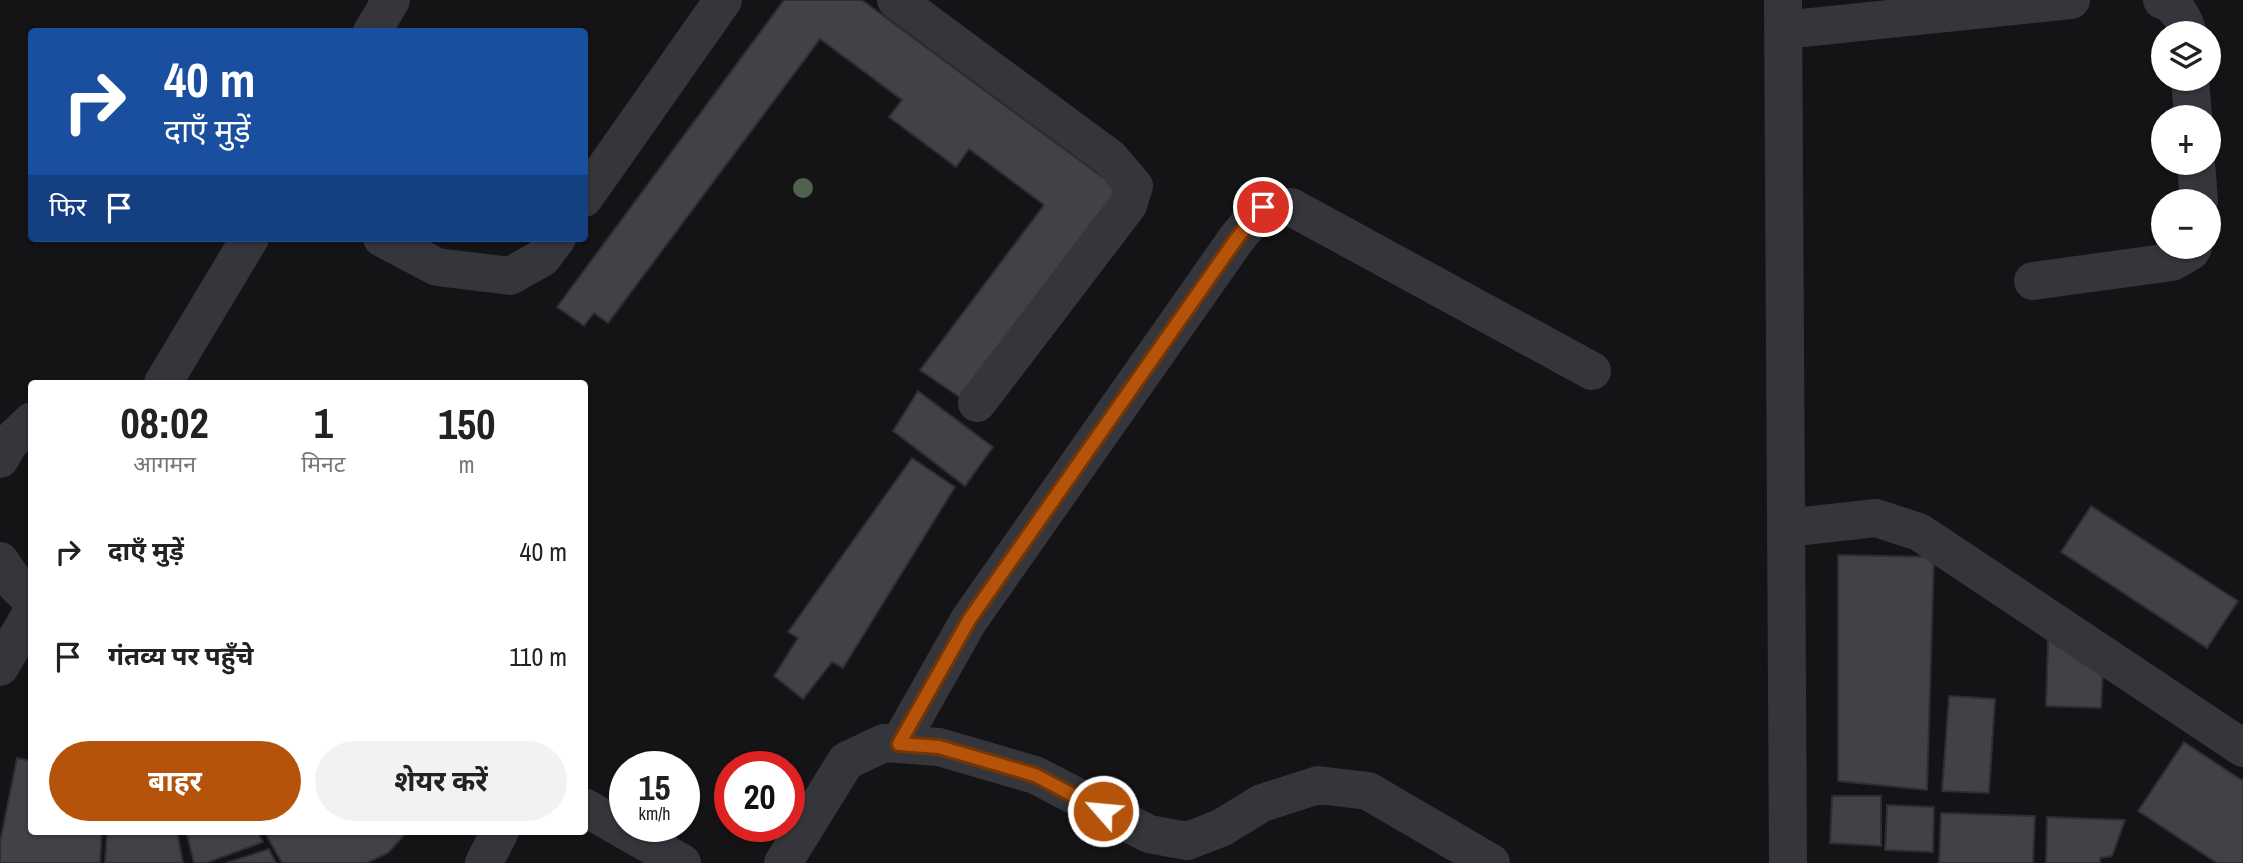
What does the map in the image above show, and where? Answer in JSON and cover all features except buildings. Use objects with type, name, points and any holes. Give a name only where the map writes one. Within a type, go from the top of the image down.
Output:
[{"type":"street","points":[[374,28],[391,0]]},
{"type":"street","points":[[588,192],[723,0]]},
{"type":"street","points":[[896,0],[1110,158],[1133,186],[1128,205],[977,403]]},
{"type":"street","points":[[1788,863],[1783,15],[2071,0]]},
{"type":"street","points":[[2162,0],[2171,3],[2183,21]]},
{"type":"street","points":[[899,744],[969,620],[1237,238],[1263,207],[1291,207],[1592,371]]},
{"type":"street","points":[[165,380],[248,242]]},
{"type":"street","points":[[390,242],[438,267],[510,276],[542,258],[554,242]]},
{"type":"street","points":[[2033,281],[2172,262],[2177,259]]},
{"type":"street","points":[[1786,528],[1876,519],[1919,532],[2243,747]]},
{"type":"street","points":[[0,561],[17,586],[28,596]]},
{"type":"street","points":[[0,667],[28,619]]},
{"type":"street","points":[[783,863],[846,761],[884,743],[939,747],[1035,775],[1149,834],[1187,841],[1221,828],[1262,803],[1318,785],[1368,791],[1491,863]]},
{"type":"street","points":[[588,809],[682,863]]},
{"type":"street","points":[[484,863],[498,835]]},
{"type":"route","points":[[1103,811],[1035,775],[939,747],[899,744],[969,620],[1237,238],[1263,207]]}]
